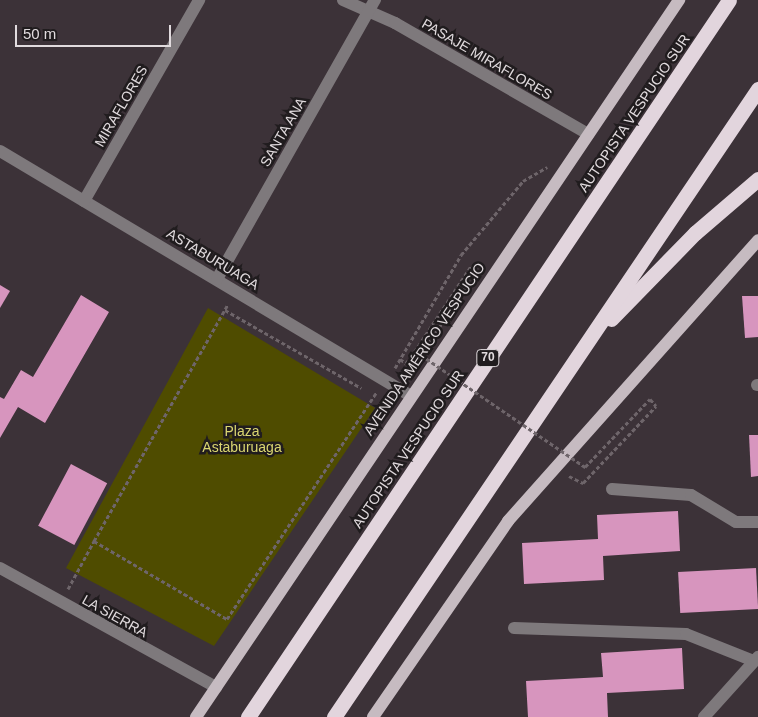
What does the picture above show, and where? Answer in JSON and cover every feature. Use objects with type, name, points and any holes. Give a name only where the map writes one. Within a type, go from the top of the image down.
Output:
[{"type":"highway","name":"AUTOPISTA VESPUCIO SUR","points":[[248,717],[729,0]]},
{"type":"highway","points":[[334,717],[758,89]]},
{"type":"highway","points":[[583,347],[695,232],[758,179]]},
{"type":"main road","name":"AVENIDA AMÉRICO VESPUCIO","points":[[196,717],[409,395],[679,0]]},
{"type":"main road","points":[[373,717],[508,521],[758,240]]},
{"type":"street","name":"MIRAFLORES","points":[[84,201],[199,0]]},
{"type":"street","name":"PASAJE MIRAFLORES","points":[[343,0],[369,12],[588,134]]},
{"type":"street","name":"SANTA ANA","points":[[217,279],[376,0]]},
{"type":"street","name":"ASTABURUAGA","points":[[0,151],[409,395]]},
{"type":"street","points":[[612,489],[691,495],[736,522],[758,522]]},
{"type":"street","name":"LA SIERRA","points":[[0,568],[216,687]]},
{"type":"street","points":[[514,628],[686,634],[756,659],[704,717]]},
{"type":"street","points":[[378,717],[382,703]]},
{"type":"path","points":[[94,541],[226,619],[374,396],[387,381],[448,273],[523,181],[546,166],[559,176]]},
{"type":"path","points":[[400,359],[406,364],[471,266],[478,270],[421,355],[585,467],[650,399],[656,406],[590,476]]},
{"type":"path","points":[[61,603],[235,290]]},
{"type":"path","points":[[224,310],[374,396]]},
{"type":"green space","name":"Plaza Astaburuaga","points":[[208,308],[375,408],[214,646],[66,568]]},
{"type":"building","points":[[0,285],[10,291],[0,308]]},
{"type":"building","points":[[81,295],[109,312],[45,423],[18,407],[0,438],[0,397],[4,399],[21,370],[33,377]]},
{"type":"building","points":[[742,296],[758,296],[758,337],[745,338]]},
{"type":"building","points":[[749,435],[758,435],[758,476],[751,477]]},
{"type":"building","points":[[71,464],[107,483],[74,545],[38,526]]},
{"type":"building","points":[[678,511],[680,551],[603,556],[604,580],[524,584],[522,543],[598,539],[597,515]]},
{"type":"building","points":[[756,568],[758,609],[680,613],[678,572]]},
{"type":"building","points":[[682,648],[684,689],[607,693],[608,717],[528,717],[526,681],[603,677],[601,653]]}]
